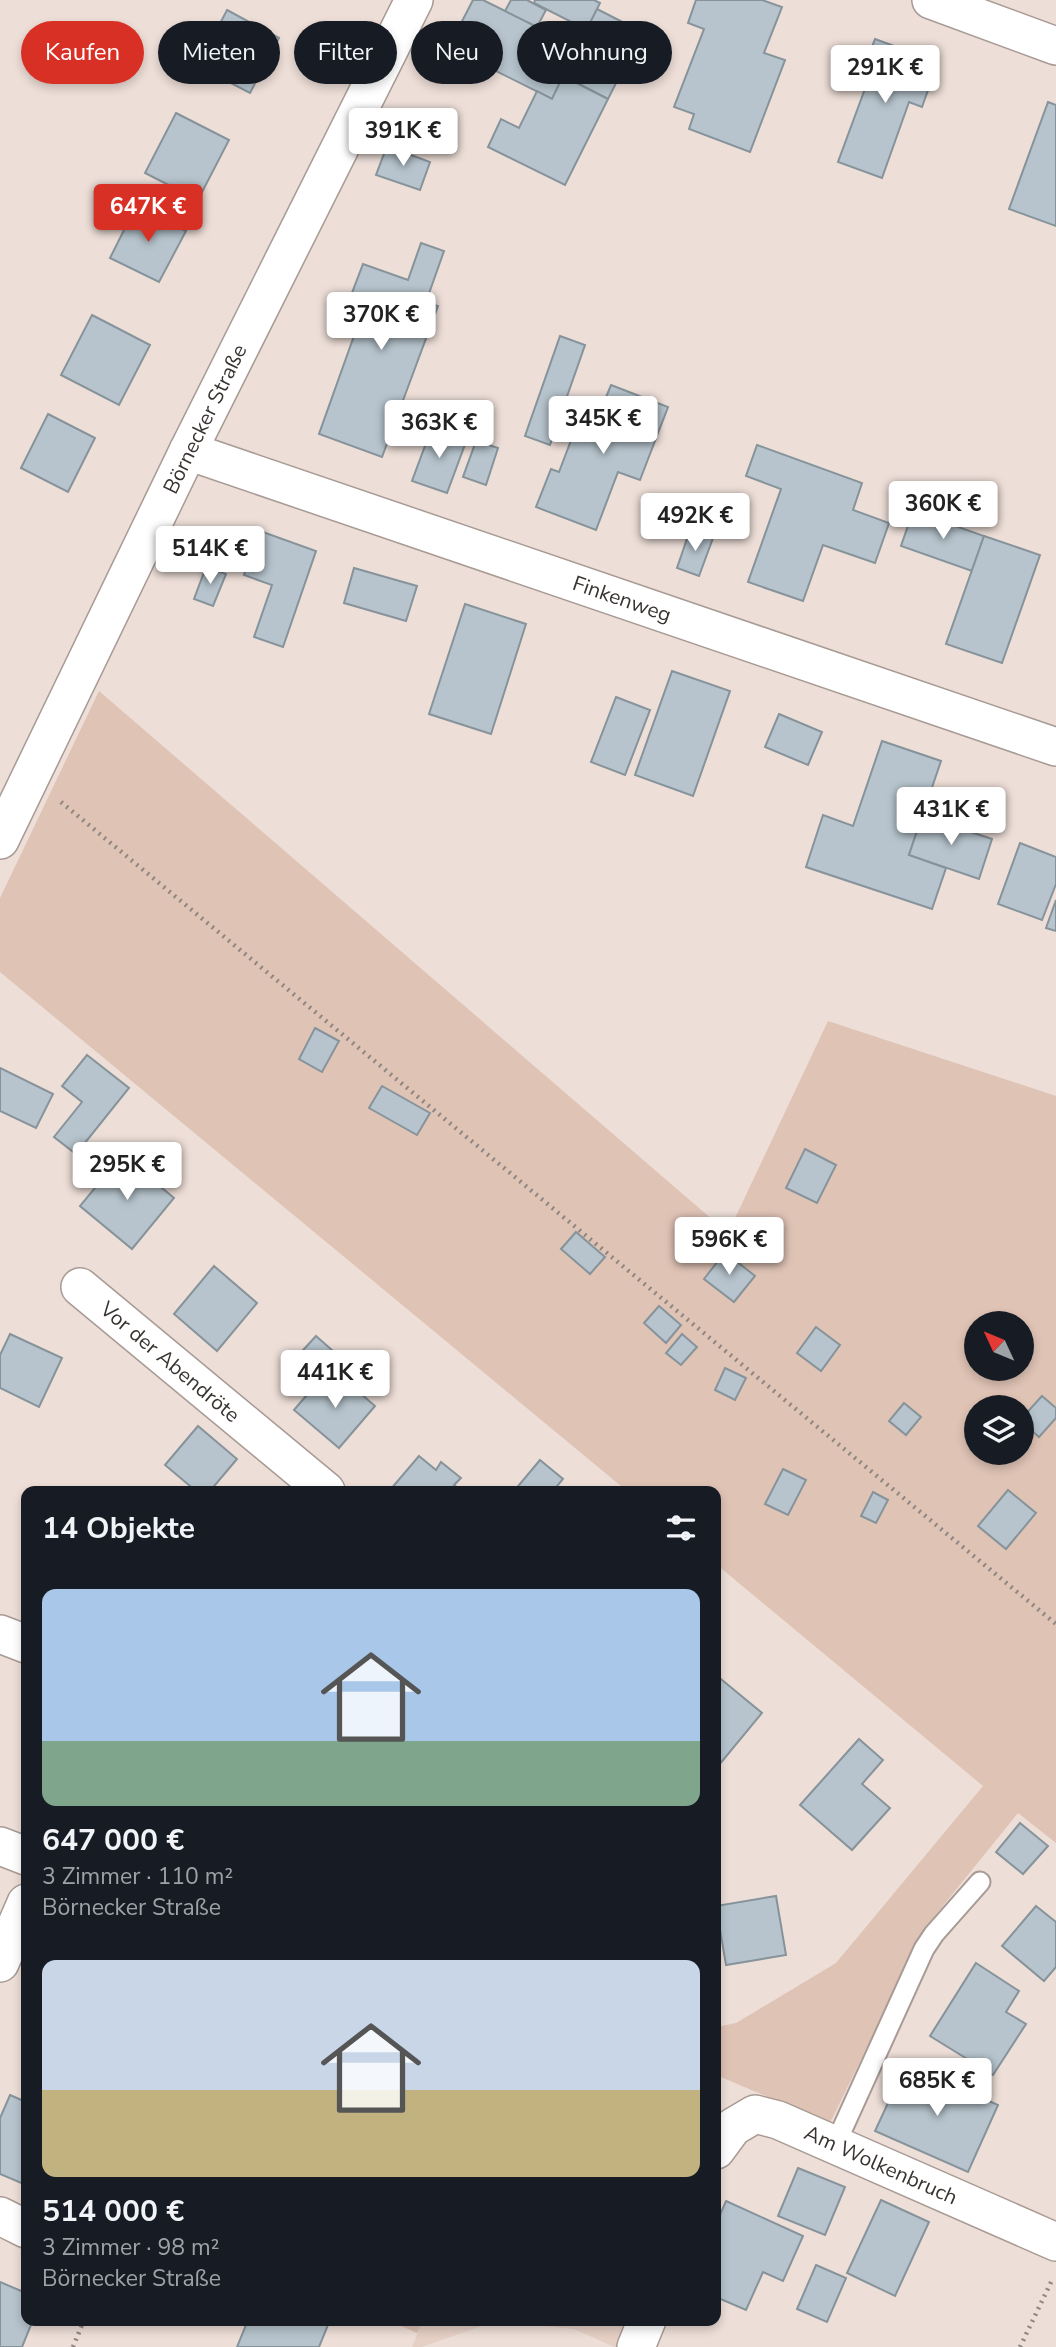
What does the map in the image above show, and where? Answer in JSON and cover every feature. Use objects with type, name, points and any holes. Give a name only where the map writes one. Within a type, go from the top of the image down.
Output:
[{"type":"street","name":"Börnecker Straße","points":[[0,840],[188,451],[414,0]]},
{"type":"street","points":[[931,0],[1056,46]]},
{"type":"street","name":"Finkenweg","points":[[188,451],[1056,747]]},
{"type":"street","name":"Vor der Abendröte","points":[[80,1287],[320,1486]]},
{"type":"street","points":[[0,1634],[21,1642]]},
{"type":"street","points":[[0,1846],[21,1854]]},
{"type":"street","points":[[0,1963],[21,1915]]},
{"type":"street","name":"Am Wolkenbruch","points":[[721,2143],[733,2127],[755,2114],[778,2120],[1056,2242]]},
{"type":"street","points":[[0,2216],[21,2226]]},
{"type":"street","points":[[636,2347],[645,2326]]},
{"type":"lane","points":[[835,2144],[924,1949],[980,1882]]},
{"type":"path","points":[[31,777],[1056,1624]]},
{"type":"path","points":[[1020,2347],[1056,2272]]},
{"type":"path","points":[[74,2347],[82,2326]]},
{"type":"shaded area","points":[[99,691],[728,1233],[828,1021],[1056,1096],[1056,1843],[1018,1813],[925,1928],[830,2123],[721,2077],[721,2026],[736,2023],[836,1963],[983,1786],[721,1568],[721,1486],[621,1486],[0,972],[0,898]]},
{"type":"shaded area","points":[[401,2326],[420,2326],[417,2333]]},
{"type":"shaded area","points":[[421,2326],[482,2326],[422,2347],[412,2347]]},
{"type":"shaded area","points":[[546,2326],[631,2326],[622,2347],[614,2347],[574,2329]]},
{"type":"building","points":[[473,0],[483,0],[525,21],[517,21],[517,82],[503,74],[503,21],[462,21]]},
{"type":"building","points":[[511,0],[527,0],[546,10],[540,21],[525,21],[505,11]]},
{"type":"building","points":[[535,0],[594,0],[600,3],[591,21],[569,21],[534,3]]},
{"type":"building","points":[[696,0],[762,0],[782,7],[764,53],[785,60],[750,152],[689,129],[694,114],[674,107],[704,29],[688,23]]},
{"type":"building","points":[[597,9],[620,21],[591,21]]},
{"type":"building","points":[[227,10],[247,21],[221,21]]},
{"type":"building","points":[[875,39],[938,62],[922,107],[909,102],[882,178],[838,162],[866,86],[858,84]]},
{"type":"building","points":[[233,84],[255,84],[250,93]]},
{"type":"building","points":[[522,84],[560,84],[552,99]]},
{"type":"building","points":[[559,84],[579,84],[608,99],[565,185],[488,147],[501,119],[519,128],[537,91],[552,99]]},
{"type":"building","points":[[579,84],[616,84],[608,99]]},
{"type":"building","points":[[1048,102],[1056,105],[1056,226],[1009,209]]},
{"type":"building","points":[[176,113],[229,140],[198,200],[145,173]]},
{"type":"building","points":[[387,146],[430,162],[420,190],[376,175]]},
{"type":"building","points":[[136,206],[186,231],[159,282],[110,258]]},
{"type":"building","points":[[421,243],[444,251],[426,302],[438,306],[382,457],[319,434],[355,333],[339,327],[363,264],[408,280]]},
{"type":"building","points":[[92,315],[150,345],[119,405],[61,375]]},
{"type":"building","points":[[560,336],[585,345],[550,445],[525,436]]},
{"type":"building","points":[[611,385],[668,407],[640,480],[618,472],[596,530],[536,507],[551,469],[559,472],[584,406],[600,412]]},
{"type":"building","points":[[48,414],[95,438],[68,492],[21,468]]},
{"type":"building","points":[[432,427],[467,439],[447,493],[412,481]]},
{"type":"building","points":[[476,441],[498,448],[486,485],[463,477]]},
{"type":"building","points":[[757,445],[862,483],[853,510],[889,523],[875,563],[823,545],[803,601],[748,582],[781,489],[746,476]]},
{"type":"building","points":[[913,511],[984,536],[972,571],[901,546]]},
{"type":"building","points":[[690,530],[713,538],[699,576],[677,568]]},
{"type":"building","points":[[260,531],[316,551],[283,647],[254,637],[272,585],[244,575]]},
{"type":"building","points":[[984,536],[1040,555],[1002,663],[946,644]]},
{"type":"building","points":[[206,567],[226,574],[213,606],[194,599]]},
{"type":"building","points":[[354,568],[417,586],[406,621],[344,603]]},
{"type":"building","points":[[465,604],[526,624],[491,734],[429,714]]},
{"type":"building","points":[[672,671],[730,691],[693,796],[635,775]]},
{"type":"building","points":[[616,697],[650,710],[625,775],[591,762]]},
{"type":"building","points":[[779,714],[822,732],[808,765],[765,747]]},
{"type":"building","points":[[882,741],[941,761],[909,855],[946,868],[932,909],[806,867],[823,815],[853,826]]},
{"type":"building","points":[[922,816],[992,839],[979,879],[909,855]]},
{"type":"building","points":[[1020,843],[1056,857],[1056,884],[1042,920],[998,904]]},
{"type":"building","points":[[1056,900],[1056,931],[1046,928]]},
{"type":"building","points":[[315,1028],[339,1041],[322,1072],[299,1059]]},
{"type":"building","points":[[87,1055],[129,1088],[76,1154],[54,1137],[82,1102],[62,1086]]},
{"type":"building","points":[[0,1068],[53,1094],[36,1128],[0,1111]]},
{"type":"building","points":[[382,1086],[430,1113],[417,1135],[369,1108]]},
{"type":"building","points":[[805,1149],[836,1165],[817,1203],[786,1188]]},
{"type":"building","points":[[122,1155],[174,1198],[132,1249],[80,1206]]},
{"type":"building","points":[[576,1232],[605,1257],[590,1274],[561,1249]]},
{"type":"building","points":[[725,1252],[755,1276],[734,1302],[704,1279]]},
{"type":"building","points":[[214,1266],[257,1303],[217,1351],[174,1314]]},
{"type":"building","points":[[659,1306],[681,1325],[666,1343],[644,1323]]},
{"type":"building","points":[[816,1327],[840,1345],[821,1371],[797,1353]]},
{"type":"building","points":[[10,1334],[62,1358],[39,1407],[0,1388],[0,1355]]},
{"type":"building","points":[[682,1334],[697,1347],[681,1365],[666,1353]]},
{"type":"building","points":[[316,1336],[341,1358],[321,1381],[295,1359]]},
{"type":"building","points":[[725,1368],[746,1378],[735,1400],[715,1390]]},
{"type":"building","points":[[336,1372],[375,1406],[339,1448],[294,1410],[312,1389],[318,1394]]},
{"type":"building","points":[[1042,1396],[1056,1408],[1056,1418],[1039,1437],[1034,1433],[1034,1405]]},
{"type":"building","points":[[904,1403],[921,1417],[906,1435],[889,1421]]},
{"type":"building","points":[[198,1426],[237,1459],[214,1486],[190,1486],[165,1465]]},
{"type":"building","points":[[419,1456],[436,1470],[441,1462],[461,1478],[455,1486],[393,1486]]},
{"type":"building","points":[[540,1460],[563,1479],[557,1486],[518,1486]]},
{"type":"building","points":[[783,1469],[806,1480],[788,1515],[765,1504]]},
{"type":"building","points":[[1008,1490],[1036,1513],[1006,1549],[978,1526]]},
{"type":"building","points":[[873,1492],[888,1500],[876,1523],[861,1516]]},
{"type":"building","points":[[721,1679],[762,1713],[721,1763]]},
{"type":"building","points":[[859,1739],[883,1760],[862,1784],[890,1808],[852,1850],[800,1805]]},
{"type":"building","points":[[1020,1823],[1048,1846],[1023,1874],[996,1852]]},
{"type":"building","points":[[776,1896],[786,1955],[726,1965],[721,1936],[721,1905]]},
{"type":"building","points":[[1036,1906],[1056,1922],[1056,1967],[1044,1981],[1002,1946]]},
{"type":"building","points":[[976,1963],[1019,1991],[1006,2012],[1026,2024],[993,2075],[930,2036]]},
{"type":"building","points":[[906,2064],[998,2105],[968,2172],[875,2131]]},
{"type":"building","points":[[10,2095],[21,2100],[21,2183],[0,2174],[0,2118]]},
{"type":"building","points":[[798,2168],[845,2187],[825,2235],[778,2216]]},
{"type":"building","points":[[881,2200],[929,2222],[895,2296],[847,2273]]},
{"type":"building","points":[[726,2201],[803,2236],[783,2281],[763,2272],[746,2310],[721,2299],[721,2212]]},
{"type":"building","points":[[816,2265],[846,2278],[827,2322],[797,2309]]},
{"type":"building","points":[[0,2282],[21,2291],[21,2326],[31,2326],[22,2347],[0,2347]]},
{"type":"building","points":[[246,2326],[328,2326],[319,2347],[237,2347]]}]
